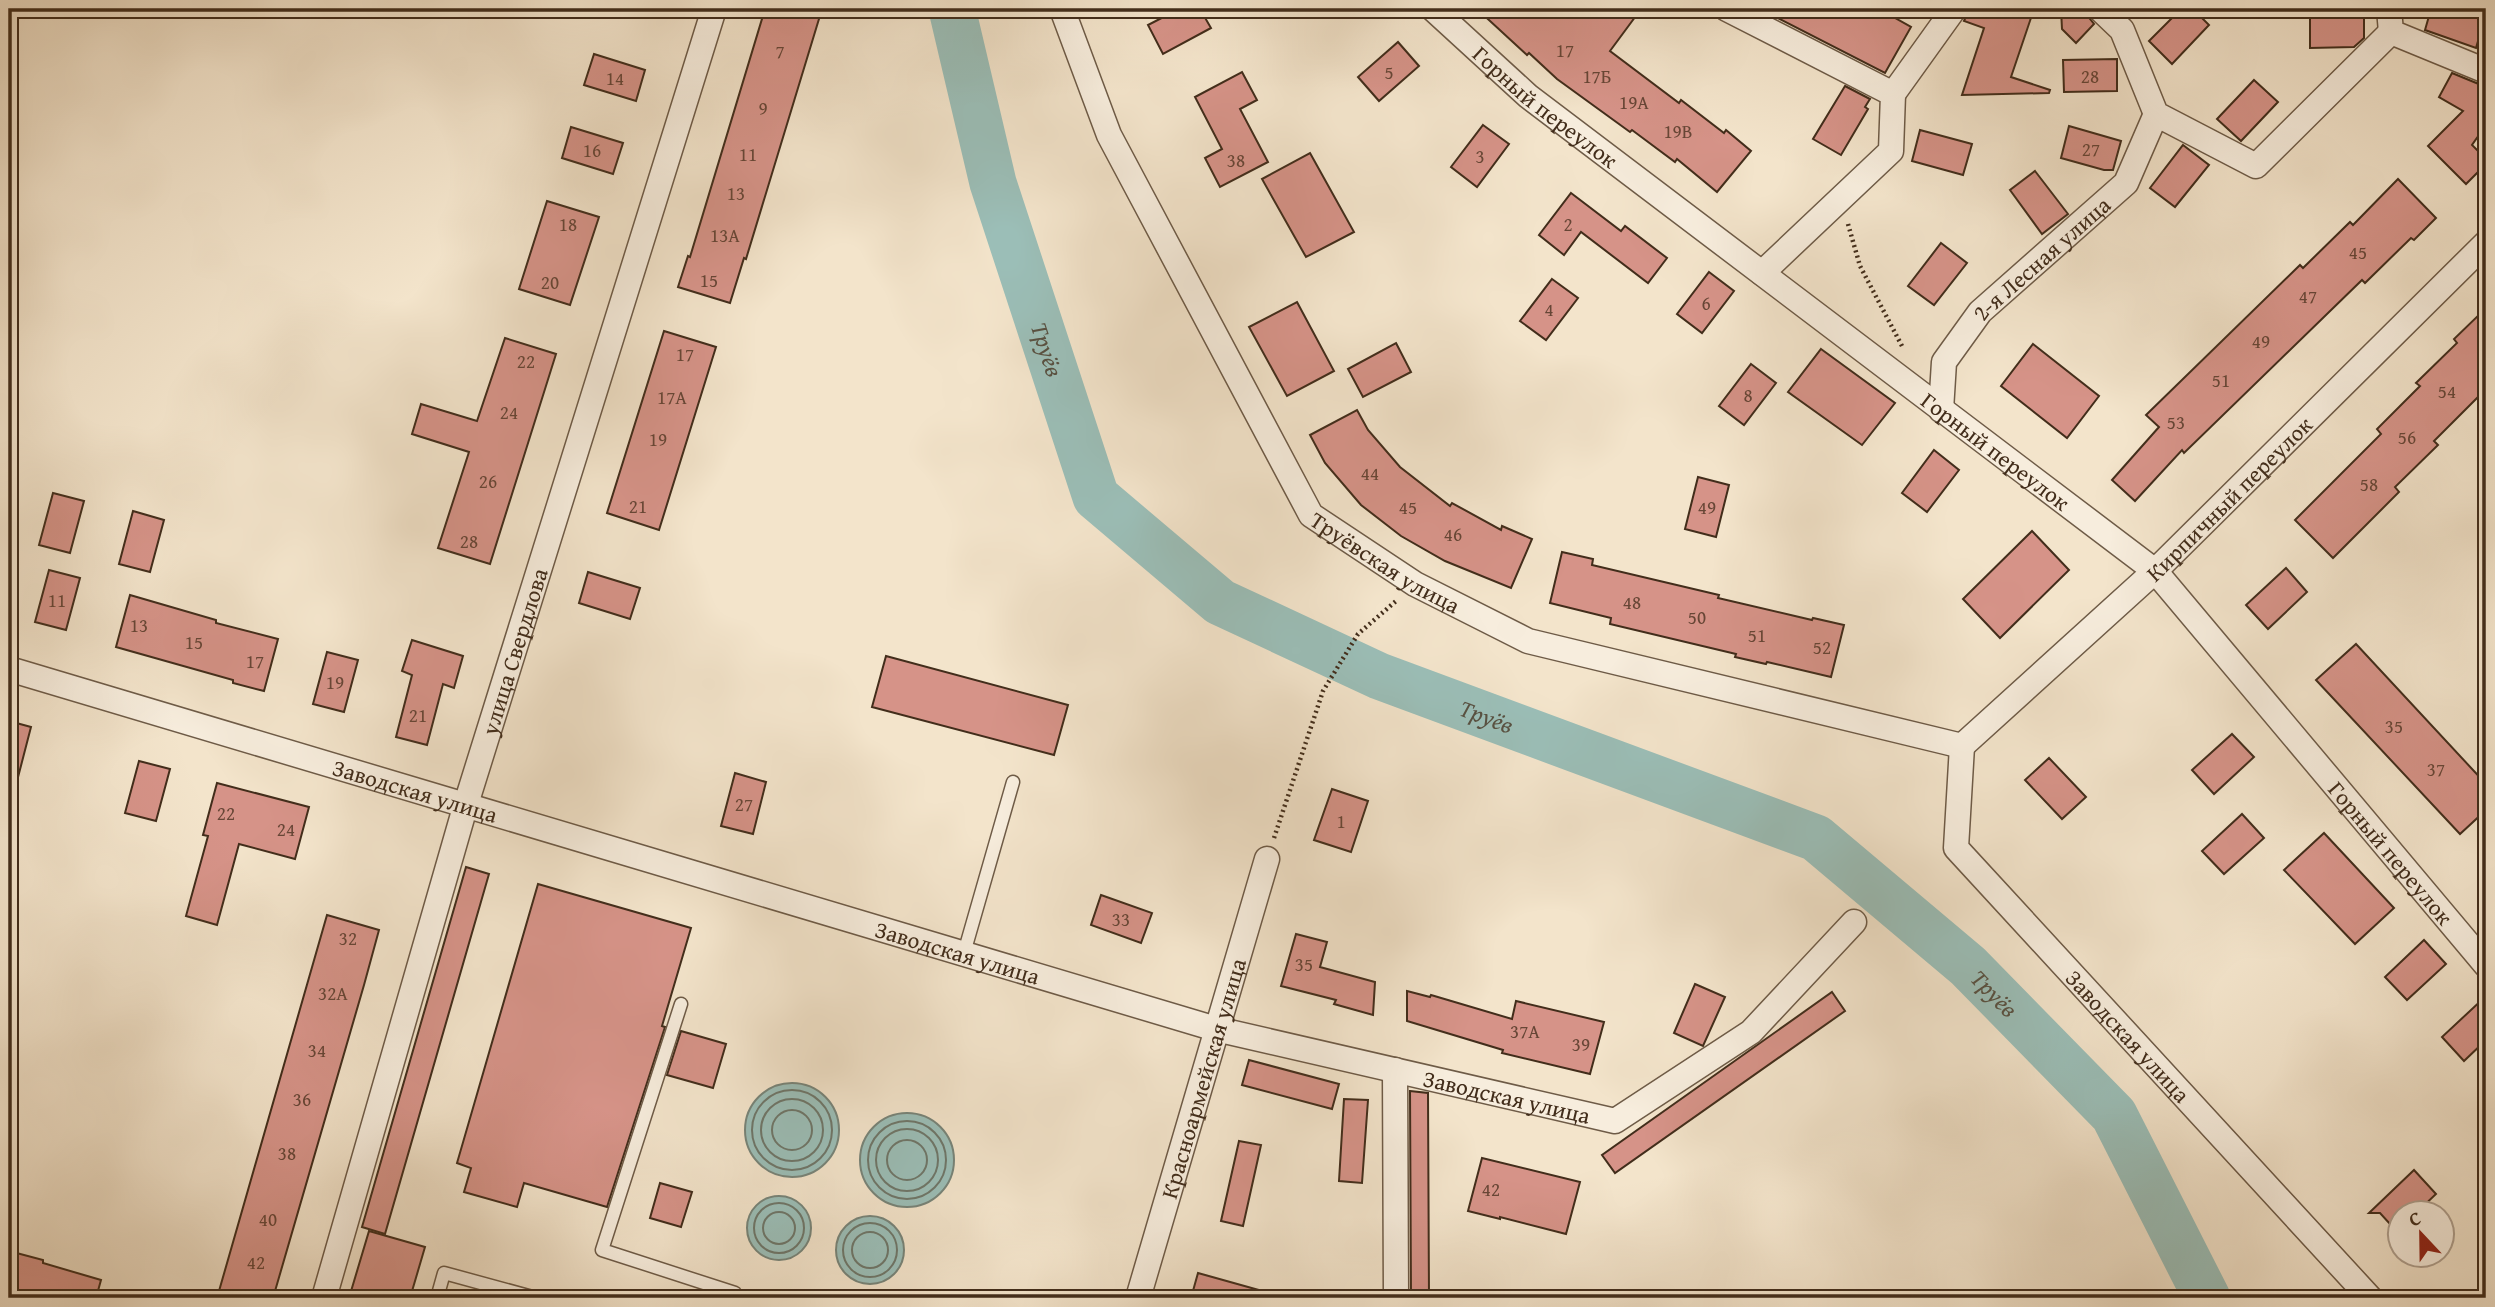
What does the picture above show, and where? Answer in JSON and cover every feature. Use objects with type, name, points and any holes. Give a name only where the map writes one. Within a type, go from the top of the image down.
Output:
[{"type":"street","name":"улица Свердлова","points":[[324,1298],[466,804],[714,9]]},
{"type":"street","name":"Труёвская улица","points":[[1062,9],[1109,135],[1311,515],[1415,584],[1528,641],[1962,746]]},
{"type":"street","name":"Горный переулок","points":[[1433,9],[1528,96],[2155,571],[2486,965]]},
{"type":"street","points":[[1727,9],[1893,93]]},
{"type":"street","points":[[2100,9],[2122,30],[2156,114],[2256,166],[2390,21],[2486,71]]},
{"type":"street","points":[[1762,274],[1891,150],[1893,93],[1945,11]]},
{"type":"street","name":"2-я Лесная улица","points":[[1941,410],[1944,362],[1980,312],[2126,183],[2156,114]]},
{"type":"street","name":"Кирпичный переулок","points":[[1962,746],[2155,571],[2486,243]]},
{"type":"street","name":"Заводская улица","points":[[9,669],[1216,1029],[1615,1121],[1751,1032],[1854,922]]},
{"type":"street","name":"Заводская улица","points":[[1962,746],[1956,848],[2370,1298]]},
{"type":"street","name":"Красноармейская улица","points":[[1138,1298],[1267,859]]},
{"type":"street","points":[[1395,1070],[1396,1298]]},
{"type":"lane","points":[[964,953],[1013,782]]},
{"type":"lane","points":[[681,1004],[602,1250],[735,1293],[737,1298]]},
{"type":"lane","points":[[437,1298],[444,1273],[501,1294],[536,1298]]},
{"type":"path","points":[[1847,192],[1847,219],[1860,265],[1903,347]]},
{"type":"path","points":[[1267,859],[1323,691],[1358,634],[1415,584]]},
{"type":"water","points":[[792,1083],[810,1087],[825,1097],[835,1112],[839,1130],[835,1148],[825,1163],[810,1173],[792,1177],[774,1173],[759,1163],[749,1148],[745,1130],[749,1112],[759,1097],[774,1087]]},
{"type":"water","points":[[907,1113],[925,1117],[940,1127],[950,1142],[954,1160],[950,1178],[940,1193],[925,1203],[907,1207],[889,1203],[874,1193],[864,1178],[860,1160],[864,1142],[874,1127],[889,1117]]},
{"type":"water","points":[[773,1196],[785,1196],[802,1205],[809,1216],[809,1240],[802,1251],[785,1260],[773,1260],[761,1255],[752,1246],[747,1234],[747,1222],[752,1210],[761,1201]]},
{"type":"water","points":[[870,1216],[883,1218],[894,1226],[902,1237],[902,1263],[894,1274],[883,1282],[870,1284],[857,1282],[846,1274],[838,1263],[836,1250],[838,1237],[846,1226],[857,1218]]},
{"type":"building","points":[[765,9],[822,9],[746,259],[744,258],[730,303],[678,287],[688,256],[690,257]]},
{"type":"building","points":[[1179,9],[1200,9],[1211,28],[1163,54],[1148,25]]},
{"type":"building","points":[[1477,9],[1641,9],[1610,51],[1679,103],[1681,100],[1724,133],[1726,130],[1751,151],[1717,192],[1677,159],[1675,162],[1632,130],[1630,132],[1557,79]]},
{"type":"building","points":[[1760,9],[1879,9],[1911,27],[1885,73]]},
{"type":"building","points":[[1969,9],[2034,9],[2011,77],[2050,90],[2049,93],[1962,95],[1984,28],[1964,21]]},
{"type":"building","points":[[2061,9],[2086,9],[2086,14],[2094,24],[2076,43],[2062,29]]},
{"type":"building","points":[[2181,9],[2193,9],[2209,25],[2172,64],[2149,41]]},
{"type":"building","points":[[2431,9],[2459,9],[2485,17],[2476,48],[2425,30]]},
{"type":"building","points":[[2364,15],[2364,38],[2354,47],[2310,48],[2310,16]]},
{"type":"building","points":[[1398,42],[1419,66],[1379,101],[1358,77]]},
{"type":"building","points":[[594,54],[645,70],[636,101],[584,85]]},
{"type":"building","points":[[2117,59],[2117,91],[2064,92],[2063,60]]},
{"type":"building","points":[[1242,72],[1257,100],[1240,109],[1268,162],[1220,187],[1205,158],[1222,149],[1195,97]]},
{"type":"building","points":[[2452,73],[2486,87],[2486,125],[2472,145],[2486,159],[2486,164],[2466,184],[2428,146],[2463,111],[2439,97]]},
{"type":"building","points":[[2254,80],[2278,102],[2241,141],[2217,119]]},
{"type":"building","points":[[1845,86],[1870,99],[1865,107],[1868,109],[1841,155],[1813,139]]},
{"type":"building","points":[[1483,125],[1509,144],[1477,187],[1451,167]]},
{"type":"building","points":[[2069,126],[2121,141],[2113,170],[2061,158]]},
{"type":"building","points":[[571,127],[623,143],[613,174],[562,158]]},
{"type":"building","points":[[1920,130],[1972,144],[1963,175],[1912,161]]},
{"type":"building","points":[[2183,145],[2209,165],[2175,207],[2150,188]]},
{"type":"building","points":[[1310,153],[1354,232],[1306,257],[1262,179]]},
{"type":"building","points":[[2035,171],[2068,214],[2042,234],[2010,190]]},
{"type":"building","points":[[2398,179],[2436,218],[2414,240],[2411,238],[2365,283],[2362,280],[2184,453],[2182,450],[2135,501],[2112,480],[2159,427],[2146,415],[2300,265],[2303,268],[2350,222],[2353,225]]},
{"type":"building","points":[[1571,193],[1621,231],[1625,226],[1667,258],[1648,283],[1581,232],[1564,255],[1539,235]]},
{"type":"building","points":[[547,201],[599,217],[570,305],[519,289]]},
{"type":"building","points":[[1941,243],[1967,263],[1934,305],[1908,286]]},
{"type":"building","points":[[1709,272],[1734,291],[1702,333],[1677,314]]},
{"type":"building","points":[[1552,279],[1578,298],[1546,340],[1520,321]]},
{"type":"building","points":[[1297,302],[1334,371],[1287,396],[1249,327]]},
{"type":"building","points":[[2486,308],[2486,389],[2434,441],[2438,445],[2395,487],[2399,492],[2333,558],[2295,520],[2381,434],[2377,429],[2420,386],[2416,383],[2457,343],[2454,339]]},
{"type":"building","points":[[664,331],[716,347],[659,530],[607,513]]},
{"type":"building","points":[[505,338],[556,354],[490,564],[438,548],[469,452],[412,434],[421,404],[477,421]]},
{"type":"building","points":[[1396,343],[1411,372],[1363,397],[1348,369]]},
{"type":"building","points":[[2033,344],[2099,396],[2067,438],[2001,386]]},
{"type":"building","points":[[1821,349],[1895,403],[1862,445],[1788,392]]},
{"type":"building","points":[[1751,364],[1776,383],[1744,425],[1719,406]]},
{"type":"building","points":[[1357,410],[1368,430],[1400,467],[1450,506],[1452,503],[1501,530],[1502,526],[1532,539],[1511,588],[1445,561],[1401,536],[1361,505],[1325,463],[1310,435]]},
{"type":"building","points":[[1934,450],[1959,470],[1927,512],[1902,493]]},
{"type":"building","points":[[1698,477],[1729,485],[1716,537],[1685,529]]},
{"type":"building","points":[[53,493],[84,501],[70,553],[39,545]]},
{"type":"building","points":[[133,511],[164,520],[150,572],[119,564]]},
{"type":"building","points":[[2032,531],[2069,570],[2000,638],[1963,599]]},
{"type":"building","points":[[1562,552],[1593,559],[1592,565],[1719,595],[1718,598],[1844,625],[1831,677],[1735,657],[1736,654],[1610,624],[1611,618],[1550,603]]},
{"type":"building","points":[[2286,568],[2307,592],[2268,629],[2246,605]]},
{"type":"building","points":[[49,570],[80,578],[66,630],[35,622]]},
{"type":"building","points":[[588,572],[640,588],[630,619],[579,603]]},
{"type":"building","points":[[130,595],[216,620],[216,623],[278,639],[264,691],[116,647]]},
{"type":"building","points":[[412,640],[463,656],[454,688],[443,684],[427,745],[396,737],[412,675],[402,671]]},
{"type":"building","points":[[2356,644],[2486,784],[2486,810],[2460,834],[2316,680]]},
{"type":"building","points":[[327,652],[358,660],[344,712],[313,704]]},
{"type":"building","points":[[886,656],[1068,705],[1054,755],[872,707]]},
{"type":"building","points":[[9,721],[31,727],[16,785],[9,784]]},
{"type":"building","points":[[2232,734],[2254,757],[2214,794],[2192,770]]},
{"type":"building","points":[[2049,758],[2086,797],[2062,819],[2025,780]]},
{"type":"building","points":[[139,761],[170,769],[156,821],[125,813]]},
{"type":"building","points":[[735,773],[766,782],[753,834],[721,826]]},
{"type":"building","points":[[217,783],[309,807],[295,859],[239,844],[217,925],[186,916],[208,836],[203,835]]},
{"type":"building","points":[[1332,789],[1368,801],[1351,852],[1314,840]]},
{"type":"building","points":[[2242,814],[2264,838],[2224,874],[2202,851]]},
{"type":"building","points":[[2324,833],[2394,908],[2355,944],[2284,870]]},
{"type":"building","points":[[466,867],[489,874],[385,1234],[362,1227]]},
{"type":"building","points":[[538,884],[691,928],[662,1026],[665,1027],[607,1207],[524,1183],[517,1207],[464,1192],[471,1168],[457,1163]]},
{"type":"building","points":[[1101,895],[1152,913],[1141,943],[1091,925]]},
{"type":"building","points":[[327,915],[379,930],[364,985],[273,1298],[217,1298]]},
{"type":"building","points":[[1296,934],[1327,942],[1320,967],[1375,982],[1373,1015],[1334,1004],[1336,1000],[1281,986]]},
{"type":"building","points":[[2424,940],[2446,964],[2407,1000],[2385,977]]},
{"type":"building","points":[[1695,984],[1725,997],[1703,1046],[1674,1033]]},
{"type":"building","points":[[1407,991],[1430,997],[1431,995],[1512,1019],[1516,1001],[1604,1022],[1590,1074],[1502,1053],[1503,1050],[1407,1021]]},
{"type":"building","points":[[1832,992],[1845,1011],[1615,1173],[1602,1155]]},
{"type":"building","points":[[2486,996],[2486,1040],[2464,1061],[2442,1037]]},
{"type":"building","points":[[681,1031],[726,1044],[713,1088],[667,1075]]},
{"type":"building","points":[[1249,1060],[1339,1084],[1332,1109],[1242,1085]]},
{"type":"building","points":[[1410,1091],[1428,1093],[1429,1298],[1411,1298]]},
{"type":"building","points":[[1344,1099],[1368,1100],[1362,1183],[1339,1181]]},
{"type":"building","points":[[1239,1141],[1261,1145],[1243,1226],[1221,1221]]},
{"type":"building","points":[[1482,1158],[1580,1182],[1566,1234],[1468,1211]]},
{"type":"building","points":[[2414,1170],[2436,1194],[2432,1198],[2386,1198],[2386,1220],[2380,1213],[2369,1213]]},
{"type":"building","points":[[660,1183],[692,1192],[681,1227],[650,1218]]},
{"type":"building","points":[[369,1231],[425,1247],[410,1298],[349,1298]]},
{"type":"building","points":[[9,1251],[101,1280],[96,1298],[9,1298]]},
{"type":"building","points":[[1198,1273],[1266,1292],[1265,1298],[1191,1298]]},
{"type":"waterway","name":"Труёв","points":[[952,9],[993,183],[1096,497],[1220,602],[1379,676],[1816,838],[1968,966],[2114,1115],[2207,1298]]}]
